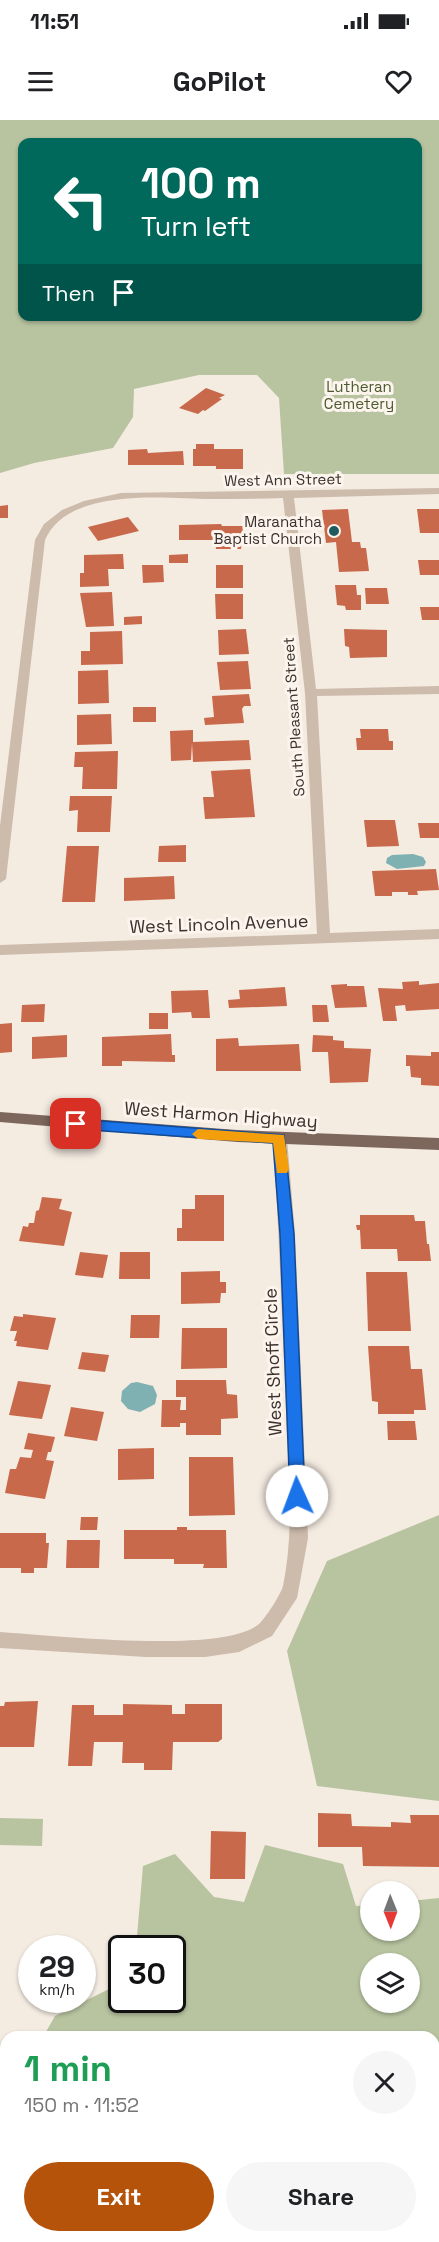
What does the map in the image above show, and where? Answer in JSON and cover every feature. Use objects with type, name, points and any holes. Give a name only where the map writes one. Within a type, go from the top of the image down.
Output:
[{"type":"main road","name":"West Harmon Highway","points":[[0,1117],[280,1138],[439,1144]]},
{"type":"street","name":"West Ann Street","points":[[0,879],[43,532],[48,523],[59,515],[89,502],[128,496],[439,491]]},
{"type":"street","name":"South Pleasant Street","points":[[288,495],[310,693],[324,938]]},
{"type":"street","points":[[310,693],[439,690]]},
{"type":"street","name":"West Lincoln Avenue","points":[[0,950],[439,934]]},
{"type":"street","name":"West Shoff Circle","points":[[0,1640],[146,1649],[205,1649],[239,1644],[266,1630],[291,1592],[299,1538],[288,1246],[280,1138]]},
{"type":"green space","name":"Lutheran Cemetery","points":[[0,120],[439,120],[439,474],[284,474],[279,398],[257,375],[199,375],[134,389],[133,417],[113,448],[34,463],[0,473]]},
{"type":"green space","points":[[439,1515],[439,1801],[317,1786],[287,1651],[327,1561]]},
{"type":"green space","points":[[0,1818],[43,1819],[42,1846],[0,1845]]},
{"type":"green space","points":[[265,1845],[343,1864],[356,1906],[360,1906],[360,1941],[420,1941],[420,1900],[439,1898],[439,2031],[46,2031],[55,2016],[61,2013],[96,2013],[96,1996],[108,1990],[108,2013],[186,2013],[186,1935],[137,1935],[143,1866],[175,1854],[214,1897],[244,1902]]},
{"type":"water","points":[[413,854],[423,857],[426,862],[424,866],[397,869],[386,863],[387,858],[392,855]]},
{"type":"water","points":[[137,1382],[153,1386],[157,1395],[155,1404],[140,1412],[128,1409],[121,1401],[122,1391],[131,1383]]},
{"type":"building","points":[[206,388],[225,395],[198,414],[179,408]]},
{"type":"building","points":[[196,444],[214,444],[214,449],[243,449],[243,469],[193,466],[193,449],[196,449]]},
{"type":"building","points":[[147,449],[148,453],[183,451],[184,465],[128,465],[128,450]]},
{"type":"building","points":[[8,505],[8,518],[0,518],[0,506]]},
{"type":"building","points":[[348,509],[352,542],[360,542],[361,548],[366,548],[369,571],[339,572],[336,542],[326,543],[322,510]]},
{"type":"building","points":[[417,509],[439,509],[439,533],[420,533]]},
{"type":"building","points":[[128,517],[139,531],[98,541],[88,527]]},
{"type":"building","points":[[221,524],[222,526],[243,526],[241,549],[216,549],[215,540],[179,540],[179,525]]},
{"type":"building","points":[[123,554],[124,569],[108,569],[109,586],[80,587],[80,573],[84,573],[84,555]]},
{"type":"building","points":[[188,554],[188,563],[169,563],[169,555]]},
{"type":"building","points":[[418,560],[439,560],[439,575],[420,575]]},
{"type":"building","points":[[142,565],[163,565],[164,582],[143,583]]},
{"type":"building","points":[[216,565],[243,565],[243,588],[216,588]]},
{"type":"building","points":[[335,585],[356,585],[357,595],[361,595],[361,610],[346,610],[345,606],[337,605]]},
{"type":"building","points":[[365,588],[387,588],[389,604],[366,604]]},
{"type":"building","points":[[112,592],[114,626],[86,627],[80,593]]},
{"type":"building","points":[[215,594],[243,594],[243,619],[216,619]]},
{"type":"building","points":[[420,607],[439,607],[439,620],[422,620]]},
{"type":"building","points":[[142,616],[142,624],[124,625],[124,617]]},
{"type":"building","points":[[246,629],[249,654],[219,655],[218,630]]},
{"type":"building","points":[[344,629],[387,630],[387,657],[350,658],[349,647],[345,646]]},
{"type":"building","points":[[122,631],[123,664],[81,665],[81,651],[90,651],[90,632]]},
{"type":"building","points":[[248,661],[251,689],[220,690],[217,662]]},
{"type":"building","points":[[108,670],[109,703],[78,704],[78,671]]},
{"type":"building","points":[[249,694],[251,706],[244,706],[242,709],[244,723],[205,725],[204,718],[214,717],[212,696]]},
{"type":"building","points":[[133,707],[156,707],[156,722],[133,722]]},
{"type":"building","points":[[111,714],[112,744],[77,745],[77,715]]},
{"type":"building","points":[[360,729],[388,729],[389,741],[393,741],[393,750],[357,750],[356,738],[361,738]]},
{"type":"building","points":[[193,730],[193,742],[249,740],[251,760],[193,762],[192,743],[191,760],[171,761],[170,731]]},
{"type":"building","points":[[118,751],[117,789],[82,789],[83,767],[74,767],[75,752]]},
{"type":"building","points":[[250,769],[255,817],[205,819],[203,797],[214,797],[211,771]]},
{"type":"building","points":[[70,796],[112,796],[110,832],[77,832],[78,810],[69,811]]},
{"type":"building","points":[[364,820],[395,820],[399,846],[367,847]]},
{"type":"building","points":[[418,823],[439,823],[439,838],[420,838]]},
{"type":"building","points":[[186,845],[186,862],[158,862],[159,846]]},
{"type":"building","points":[[67,846],[99,846],[95,902],[62,902]]},
{"type":"building","points":[[436,869],[439,890],[417,891],[418,895],[408,895],[408,892],[392,892],[392,896],[375,896],[372,871]]},
{"type":"building","points":[[174,876],[175,899],[124,901],[124,878]]},
{"type":"building","points":[[419,981],[419,985],[439,983],[439,1009],[406,1011],[405,1005],[395,1006],[397,1021],[383,1021],[378,988],[403,989],[402,982]]},
{"type":"building","points":[[347,984],[347,986],[364,986],[367,1007],[335,1008],[331,985]]},
{"type":"building","points":[[285,987],[287,1006],[229,1008],[228,1000],[240,999],[239,990]]},
{"type":"building","points":[[208,990],[210,1018],[192,1018],[191,1012],[172,1013],[171,991]]},
{"type":"building","points":[[45,1004],[44,1022],[21,1022],[22,1005]]},
{"type":"building","points":[[312,1005],[327,1005],[329,1022],[313,1022]]},
{"type":"building","points":[[149,1013],[168,1013],[168,1029],[149,1029]]},
{"type":"building","points":[[12,1023],[12,1052],[0,1053],[0,1024]]},
{"type":"building","points":[[171,1034],[172,1055],[175,1055],[175,1062],[122,1061],[122,1066],[102,1066],[102,1037]]},
{"type":"building","points":[[67,1035],[67,1057],[32,1059],[32,1037]]},
{"type":"building","points":[[313,1035],[333,1036],[333,1040],[344,1041],[344,1048],[371,1049],[368,1082],[330,1083],[328,1052],[312,1052]]},
{"type":"building","points":[[238,1038],[239,1046],[299,1044],[301,1071],[216,1071],[216,1039]]},
{"type":"building","points":[[431,1052],[439,1052],[439,1086],[421,1085],[421,1078],[411,1077],[410,1066],[406,1066],[406,1055],[431,1056]]},
{"type":"building","points":[[195,1195],[224,1195],[224,1241],[177,1241],[177,1228],[182,1228],[182,1209],[195,1209]]},
{"type":"building","points":[[42,1197],[62,1199],[59,1209],[72,1212],[64,1246],[19,1241],[23,1226],[28,1227],[29,1223],[34,1223]]},
{"type":"building","points":[[360,1215],[414,1215],[415,1221],[425,1221],[431,1261],[398,1261],[397,1249],[361,1249],[360,1230],[357,1230],[356,1225],[360,1225]]},
{"type":"building","points":[[80,1252],[108,1255],[103,1278],[75,1275]]},
{"type":"building","points":[[120,1252],[150,1252],[150,1279],[119,1279]]},
{"type":"building","points":[[220,1271],[220,1282],[226,1282],[226,1293],[221,1293],[220,1303],[181,1304],[181,1272]]},
{"type":"building","points":[[366,1272],[407,1272],[411,1331],[368,1331]]},
{"type":"building","points":[[23,1314],[56,1318],[48,1350],[16,1346],[17,1341],[14,1341],[17,1331],[10,1331],[14,1316],[23,1317]]},
{"type":"building","points":[[131,1315],[160,1315],[159,1338],[130,1338]]},
{"type":"building","points":[[182,1328],[227,1328],[227,1368],[181,1369]]},
{"type":"building","points":[[368,1346],[409,1346],[411,1369],[422,1369],[426,1410],[414,1410],[414,1414],[378,1414],[378,1402],[372,1401]]},
{"type":"building","points":[[82,1352],[109,1355],[105,1372],[78,1369]]},
{"type":"building","points":[[176,1380],[226,1380],[227,1394],[237,1395],[238,1418],[221,1419],[221,1435],[186,1435],[186,1423],[180,1423],[180,1427],[161,1427],[162,1400],[181,1400],[180,1410],[186,1410],[186,1397],[176,1397]]},
{"type":"building","points":[[18,1381],[51,1385],[42,1419],[9,1415]]},
{"type":"building","points":[[71,1407],[104,1412],[97,1441],[64,1436]]},
{"type":"building","points":[[387,1421],[415,1421],[417,1440],[388,1440]]},
{"type":"building","points":[[28,1433],[55,1437],[46,1460],[54,1461],[45,1499],[5,1493],[10,1469],[16,1469],[20,1457],[31,1458],[33,1450],[24,1449]]},
{"type":"building","points":[[154,1448],[154,1479],[118,1480],[118,1449]]},
{"type":"building","points":[[189,1457],[233,1457],[235,1515],[189,1516]]},
{"type":"building","points":[[81,1517],[98,1517],[97,1530],[80,1530]]},
{"type":"building","points":[[177,1527],[187,1527],[187,1530],[226,1530],[227,1568],[203,1568],[204,1564],[174,1564],[174,1559],[124,1559],[124,1530],[177,1530]]},
{"type":"building","points":[[0,1533],[46,1533],[46,1543],[49,1543],[47,1568],[34,1568],[34,1573],[21,1573],[21,1568],[0,1568]]},
{"type":"building","points":[[67,1540],[100,1540],[99,1568],[66,1568]]},
{"type":"building","points":[[38,1701],[34,1747],[0,1747],[0,1706],[4,1706],[5,1702]]},
{"type":"building","points":[[123,1704],[172,1705],[172,1714],[185,1714],[185,1704],[222,1704],[222,1739],[218,1742],[173,1742],[172,1770],[144,1770],[144,1763],[122,1763],[123,1742],[94,1742],[92,1766],[68,1766],[72,1705],[94,1705],[94,1715],[123,1715]]},
{"type":"building","points":[[318,1813],[351,1814],[352,1826],[391,1827],[391,1822],[411,1823],[410,1815],[439,1815],[439,1867],[363,1866],[362,1847],[318,1847]]},
{"type":"building","points":[[211,1831],[246,1832],[245,1879],[210,1879]]},
{"type":"slow traffic","points":[[198,1134],[280,1138],[282,1169]]},
{"type":"place","name":"Maranatha Baptist Church","points":[[334,531]]},
{"type":"route","points":[[76,1124],[280,1138],[294,1375],[297,1496]]}]
